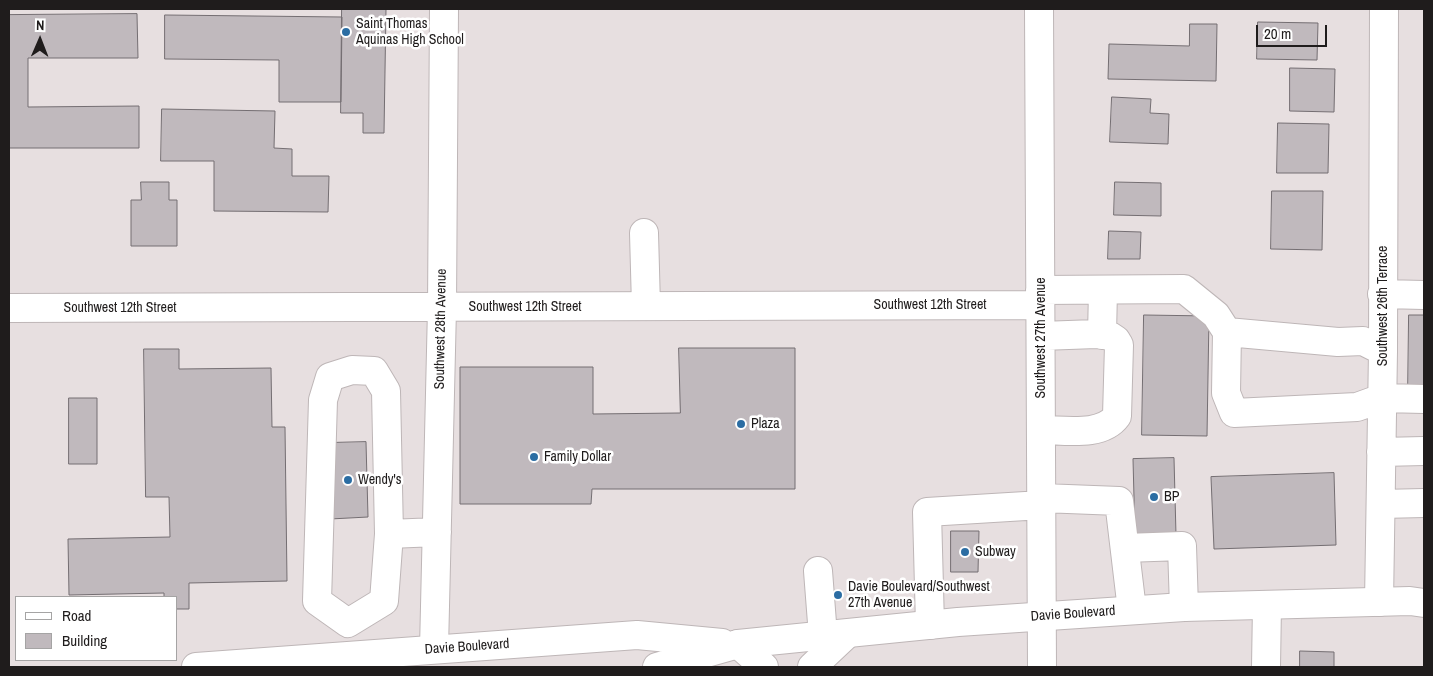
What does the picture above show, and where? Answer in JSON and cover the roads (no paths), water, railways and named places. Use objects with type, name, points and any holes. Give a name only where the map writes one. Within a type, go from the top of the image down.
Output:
[{"type":"street","name":"Southwest 28th Avenue","points":[[431,658],[437,532],[442,308],[444,9]]},
{"type":"street","name":"Southwest 27th Avenue","points":[[1039,9],[1042,667]]},
{"type":"street","name":"Southwest 26th Terrace","points":[[1379,602],[1383,351],[1384,9]]},
{"type":"street","points":[[644,233],[646,306]]},
{"type":"street","name":"Southwest 12th Street","points":[[9,308],[646,306],[1040,298],[1103,290],[1184,289],[1216,315],[1227,332]]},
{"type":"street","points":[[1102,335],[1103,290]]},
{"type":"street","points":[[1382,294],[1424,295]]},
{"type":"street","points":[[1383,351],[1363,341],[1338,342],[1227,332],[1226,393],[1234,413],[1357,407],[1382,398],[1424,399]]},
{"type":"street","points":[[1041,336],[1102,335],[1116,340],[1119,345],[1117,416],[1111,424],[1096,429],[1041,430]]},
{"type":"street","points":[[352,370],[374,371],[386,391],[389,534],[384,601],[348,623],[316,601],[322,400],[330,377],[352,370]]},
{"type":"street","points":[[1381,452],[1424,451]]},
{"type":"street","points":[[930,625],[927,512],[1042,502],[1119,501],[1132,610]]},
{"type":"street","points":[[1381,504],[1424,503]]},
{"type":"street","points":[[389,534],[437,532]]},
{"type":"street","points":[[1125,548],[1182,546],[1184,606]]},
{"type":"street","points":[[812,667],[835,635],[818,571]]},
{"type":"street","name":"Davie Boulevard","points":[[656,667],[738,644],[930,625],[1184,606],[1419,601]]},
{"type":"street","points":[[1266,667],[1267,605]]},
{"type":"street","points":[[348,623],[349,655]]},
{"type":"street","name":"Davie Boulevard","points":[[196,667],[349,655],[431,658],[637,635],[738,644]]},
{"type":"street","points":[[738,644],[764,667]]},
{"type":"place","name":"Saint Thomas Aquinas High School","points":[[346,32]]},
{"type":"place","name":"Plaza","points":[[741,424]]},
{"type":"place","name":"Family Dollar","points":[[534,457]]},
{"type":"place","name":"Wendy's","points":[[348,480]]},
{"type":"place","name":"BP","points":[[1154,497]]},
{"type":"place","name":"Subway","points":[[965,552]]},
{"type":"place","name":"Davie Boulevard/Southwest 27th Avenue","points":[[838,595]]}]
